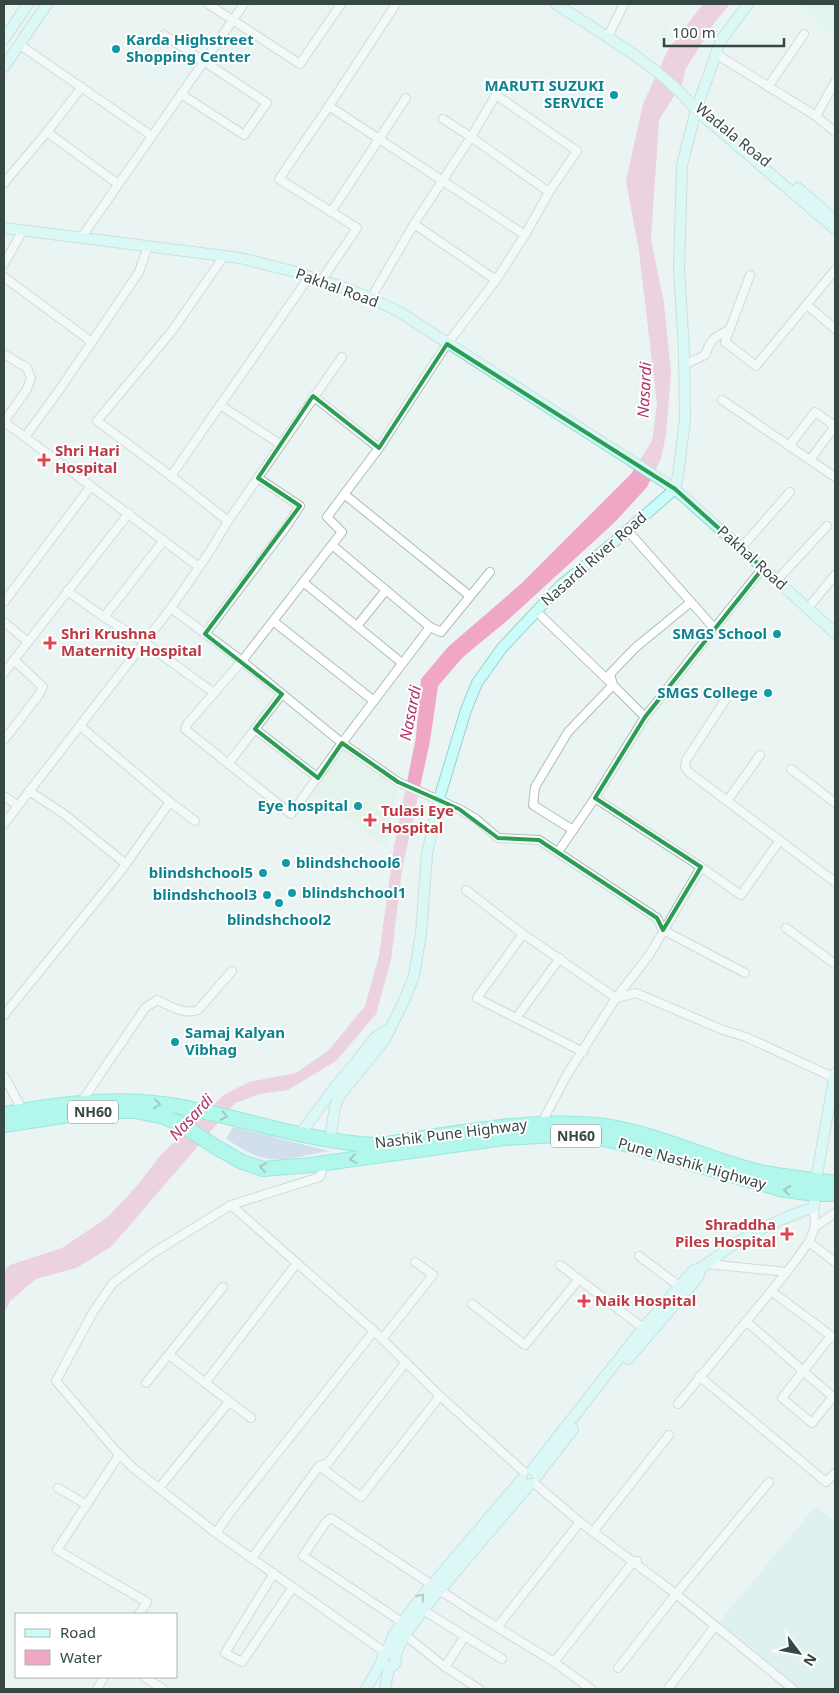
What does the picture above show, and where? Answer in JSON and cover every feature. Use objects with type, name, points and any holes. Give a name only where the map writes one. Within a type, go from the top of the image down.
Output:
[{"type":"highway","name":"Nashik Pune Highway","points":[[4,1125],[24,1116],[80,1104],[138,1102],[177,1106],[300,1134],[362,1144],[386,1144],[490,1128],[539,1130],[598,1125],[638,1133],[760,1172],[815,1194],[835,1183]]},
{"type":"highway","name":"Nashik Pune Highway","points":[[4,1114],[24,1116],[96,1111],[135,1111],[164,1117],[181,1124],[242,1162],[263,1169],[318,1164]]},
{"type":"highway","name":"NH60","points":[[318,1164],[504,1138],[539,1130]]},
{"type":"highway","name":"NH60","points":[[815,1194],[835,1194]]},
{"type":"street","points":[[4,39],[28,4]]},
{"type":"street","points":[[4,67],[47,4]]},
{"type":"street","points":[[208,4],[300,64],[341,4]]},
{"type":"street","points":[[81,238],[244,4]]},
{"type":"street","points":[[321,280],[357,228],[279,179],[396,4]]},
{"type":"street","points":[[556,4],[646,63],[694,105]]},
{"type":"street","points":[[607,38],[624,4]]},
{"type":"street","points":[[671,487],[678,475],[685,419],[679,270],[682,165],[694,105],[721,40],[748,4]]},
{"type":"street","points":[[164,34],[267,103],[244,135],[181,94]]},
{"type":"street","points":[[768,86],[804,34]]},
{"type":"street","points":[[20,45],[152,136]]},
{"type":"street","points":[[716,54],[816,116],[835,132]]},
{"type":"street","points":[[816,116],[835,82]]},
{"type":"street","points":[[4,183],[82,87]]},
{"type":"street","points":[[371,298],[414,224],[472,137],[496,95],[577,151],[549,192],[525,235],[496,280],[447,344],[380,448],[327,517],[342,532],[242,661],[188,723],[185,729],[290,814],[430,627]]},
{"type":"street","points":[[331,212],[406,98]]},
{"type":"street","name":"Wadala Road","points":[[694,105],[835,220]]},
{"type":"street","name":"Wadala Road","points":[[694,105],[835,229]]},
{"type":"street","points":[[329,106],[525,235]]},
{"type":"street","points":[[442,119],[472,137],[549,192]]},
{"type":"street","points":[[47,132],[118,184]]},
{"type":"street","points":[[414,224],[496,280]]},
{"type":"street","name":"Pakhal Road","points":[[4,228],[240,258],[321,280],[371,298],[401,314],[671,487],[835,633]]},
{"type":"street","points":[[4,264],[23,230]]},
{"type":"street","points":[[25,437],[139,272],[148,246]]},
{"type":"street","points":[[224,256],[172,331],[98,421],[228,521]]},
{"type":"street","points":[[750,275],[725,342],[756,366],[835,270]]},
{"type":"street","points":[[4,277],[92,342]]},
{"type":"street","points":[[171,476],[309,277]]},
{"type":"street","points":[[807,304],[835,329]]},
{"type":"street","points":[[684,365],[705,355],[710,341],[730,330]]},
{"type":"street","points":[[4,354],[27,368],[31,378],[27,389],[7,412],[4,422],[199,567]]},
{"type":"street","points":[[4,824],[170,608],[280,444],[342,357]]},
{"type":"street","points":[[313,396],[380,448]]},
{"type":"street","points":[[722,400],[835,477]]},
{"type":"street","points":[[220,405],[280,444]]},
{"type":"street","points":[[789,446],[815,412],[835,426],[810,460]]},
{"type":"street","points":[[205,634],[300,506],[258,478]]},
{"type":"street","points":[[4,602],[91,486]]},
{"type":"street","name":"Nasardi River Road","points":[[330,1140],[335,1106],[340,1095],[384,1041],[410,988],[417,964],[427,854],[435,798],[477,683],[502,648],[536,610],[560,586],[627,530],[671,487]]},
{"type":"street","points":[[741,548],[790,492]]},
{"type":"street","points":[[344,494],[470,596]]},
{"type":"street","points":[[4,673],[128,513]]},
{"type":"street","points":[[777,580],[827,526]]},
{"type":"street","points":[[627,530],[714,628]]},
{"type":"street","points":[[104,617],[164,540]]},
{"type":"street","points":[[332,545],[430,627],[441,632],[490,572]]},
{"type":"street","points":[[558,852],[595,798],[645,717],[714,628],[764,568]]},
{"type":"street","points":[[808,608],[835,575]]},
{"type":"street","points":[[303,582],[402,664]]},
{"type":"street","points":[[67,590],[104,617],[144,642],[214,693]]},
{"type":"street","points":[[357,626],[386,590]]},
{"type":"street","points":[[613,685],[610,674],[635,648],[692,602]]},
{"type":"street","points":[[170,608],[242,661],[342,743],[398,782],[476,819],[498,838],[539,840],[657,918],[663,930],[745,973]]},
{"type":"street","points":[[536,610],[645,717]]},
{"type":"street","points":[[273,620],[374,701]]},
{"type":"street","points":[[4,622],[28,642]]},
{"type":"street","points":[[4,740],[43,687],[14,660]]},
{"type":"street","points":[[573,830],[533,804],[535,787],[568,732],[613,685]]},
{"type":"street","points":[[228,764],[282,694]]},
{"type":"street","points":[[726,699],[686,760],[684,768],[835,882]]},
{"type":"street","points":[[80,726],[195,821]]},
{"type":"street","points":[[255,729],[318,778]]},
{"type":"street","points":[[727,801],[760,755]]},
{"type":"street","points":[[791,769],[835,803]]},
{"type":"street","points":[[29,791],[64,814],[126,864]]},
{"type":"street","points":[[4,796],[18,806]]},
{"type":"street","points":[[595,798],[741,895],[780,840]]},
{"type":"street","points":[[4,1015],[126,864],[170,802]]},
{"type":"street","points":[[539,1130],[568,1073],[616,998],[650,954],[701,867]]},
{"type":"street","points":[[466,890],[523,934],[616,998],[636,993],[723,1030],[746,1037],[835,1078]]},
{"type":"street","points":[[786,928],[835,964]]},
{"type":"street","points":[[523,934],[477,998],[583,1052]]},
{"type":"street","points":[[516,1018],[560,958]]},
{"type":"street","points":[[80,1104],[145,1008],[157,1000],[180,1010],[190,1012],[198,1010],[232,970]]},
{"type":"street","points":[[300,1134],[332,1090],[376,1038],[392,1025]]},
{"type":"street","points":[[678,1404],[699,1376],[787,1272],[809,1242],[814,1227],[815,1194],[835,1073]]},
{"type":"street","points":[[4,1076],[24,1116]]},
{"type":"street","points":[[318,1164],[320,1177],[231,1205],[153,1253],[112,1283],[89,1318],[56,1381],[119,1455],[133,1468],[216,1533],[274,1573],[388,1659]]},
{"type":"street","points":[[387,1688],[388,1659],[394,1634],[402,1622],[436,1586],[530,1477],[679,1286],[693,1271],[738,1242],[788,1216],[815,1194]]},
{"type":"street","points":[[231,1205],[374,1331],[440,1396],[580,1522],[676,1594],[793,1689]]},
{"type":"street","points":[[814,1227],[835,1213]]},
{"type":"street","points":[[809,1242],[835,1262]]},
{"type":"street","points":[[639,1256],[679,1286]]},
{"type":"street","points":[[382,1339],[432,1275],[415,1262]]},
{"type":"street","points":[[205,1383],[297,1263]]},
{"type":"street","points":[[560,1265],[646,1330]]},
{"type":"street","points":[[703,1266],[787,1272]]},
{"type":"street","points":[[646,1330],[698,1277],[703,1266]]},
{"type":"street","points":[[472,1304],[525,1345],[579,1279]]},
{"type":"street","points":[[146,1383],[223,1287]]},
{"type":"street","points":[[746,1321],[803,1372],[834,1398],[812,1423],[782,1398],[803,1372],[833,1338],[771,1291]]},
{"type":"street","points":[[216,1533],[235,1506],[374,1331]]},
{"type":"street","points":[[169,1355],[251,1418]]},
{"type":"street","points":[[252,1558],[319,1466],[327,1464],[406,1362]]},
{"type":"street","points":[[699,1376],[826,1482],[835,1473]]},
{"type":"street","points":[[319,1466],[361,1497],[440,1396]]},
{"type":"street","points":[[159,1488],[229,1402]]},
{"type":"street","points":[[593,1532],[669,1436]]},
{"type":"street","points":[[119,1455],[57,1550],[146,1602],[140,1613]]},
{"type":"street","points":[[618,1668],[676,1594],[770,1482]]},
{"type":"street","points":[[58,1488],[87,1505]]},
{"type":"street","points":[[402,1622],[303,1556],[326,1522],[331,1518],[554,1662],[591,1689]]},
{"type":"street","points":[[498,1626],[580,1522]]},
{"type":"street","points":[[554,1662],[635,1562]]},
{"type":"street","points":[[274,1573],[225,1653],[242,1662],[293,1587]]},
{"type":"street","points":[[366,1689],[423,1610],[436,1586]]},
{"type":"street","points":[[423,1610],[502,1659]]},
{"type":"street","points":[[668,1689],[715,1626]]},
{"type":"street","points":[[405,1635],[445,1667],[479,1689]]},
{"type":"street","points":[[445,1667],[465,1636]]},
{"type":"street","points":[[96,1689],[103,1678]]},
{"type":"street","points":[[146,1678],[163,1689]]},
{"type":"highlighted area","points":[[447,344],[675,489],[763,568],[645,717],[595,798],[701,867],[663,930],[657,918],[539,840],[498,838],[459,809],[398,782],[342,743],[318,778],[255,729],[282,694],[205,634],[300,506],[258,478],[313,396],[379,448]]},
{"type":"shaded area","points":[[800,4],[835,4],[835,41]]},
{"type":"shaded area","name":"Tulasi Eye Hospital","points":[[343,752],[398,789],[385,847],[312,792]]},
{"type":"shaded area","points":[[233,1127],[329,1151],[286,1159],[260,1157],[226,1139]]},
{"type":"shaded area","points":[[816,1506],[835,1522],[835,1689],[799,1689],[719,1622]]},
{"type":"water","points":[[703,4],[730,4],[715,22],[685,70],[683,82],[659,120],[651,239],[664,303],[671,373],[666,434],[661,459],[647,487],[615,522],[509,619],[463,657],[438,686],[430,741],[402,870],[391,960],[376,1014],[336,1061],[288,1090],[259,1094],[235,1103],[111,1247],[76,1268],[36,1279],[10,1301],[4,1312],[4,1271],[10,1265],[62,1248],[108,1217],[136,1187],[160,1156],[225,1094],[249,1082],[296,1073],[329,1050],[365,1006],[379,956],[394,847],[416,737],[421,679],[448,647],[522,583],[631,474],[652,441],[657,404],[639,251],[626,181],[643,104],[668,50]]},
{"type":"place","name":"Karda Highstreet Shopping Center","points":[[116,49]]},
{"type":"place","name":"MARUTI SUZUKI SERVICE","points":[[614,95]]},
{"type":"place","name":"Shri Hari Hospital","points":[[44,460]]},
{"type":"place","name":"SMGS School","points":[[777,634]]},
{"type":"place","name":"Shri Krushna Maternity Hospital","points":[[50,643]]},
{"type":"place","name":"SMGS College","points":[[768,693]]},
{"type":"place","name":"Eye hospital","points":[[358,806]]},
{"type":"place","name":"Tulasi Eye Hospital","points":[[370,820]]},
{"type":"place","name":"blindshchool6","points":[[286,863]]},
{"type":"place","name":"blindshchool5","points":[[263,873]]},
{"type":"place","name":"blindshchool1","points":[[292,893]]},
{"type":"place","name":"blindshchool3","points":[[267,895]]},
{"type":"place","name":"blindshchool2","points":[[279,903]]},
{"type":"place","name":"Samaj Kalyan Vibhag","points":[[175,1042]]},
{"type":"place","name":"Shraddha Piles Hospital","points":[[787,1234]]},
{"type":"place","name":"Naik Hospital","points":[[584,1301]]},
{"type":"water label","name":"Nasardi","points":[[644,390]]},
{"type":"water label","name":"Nasardi","points":[[410,713]]},
{"type":"water label","name":"Nasardi","points":[[191,1117]]}]
